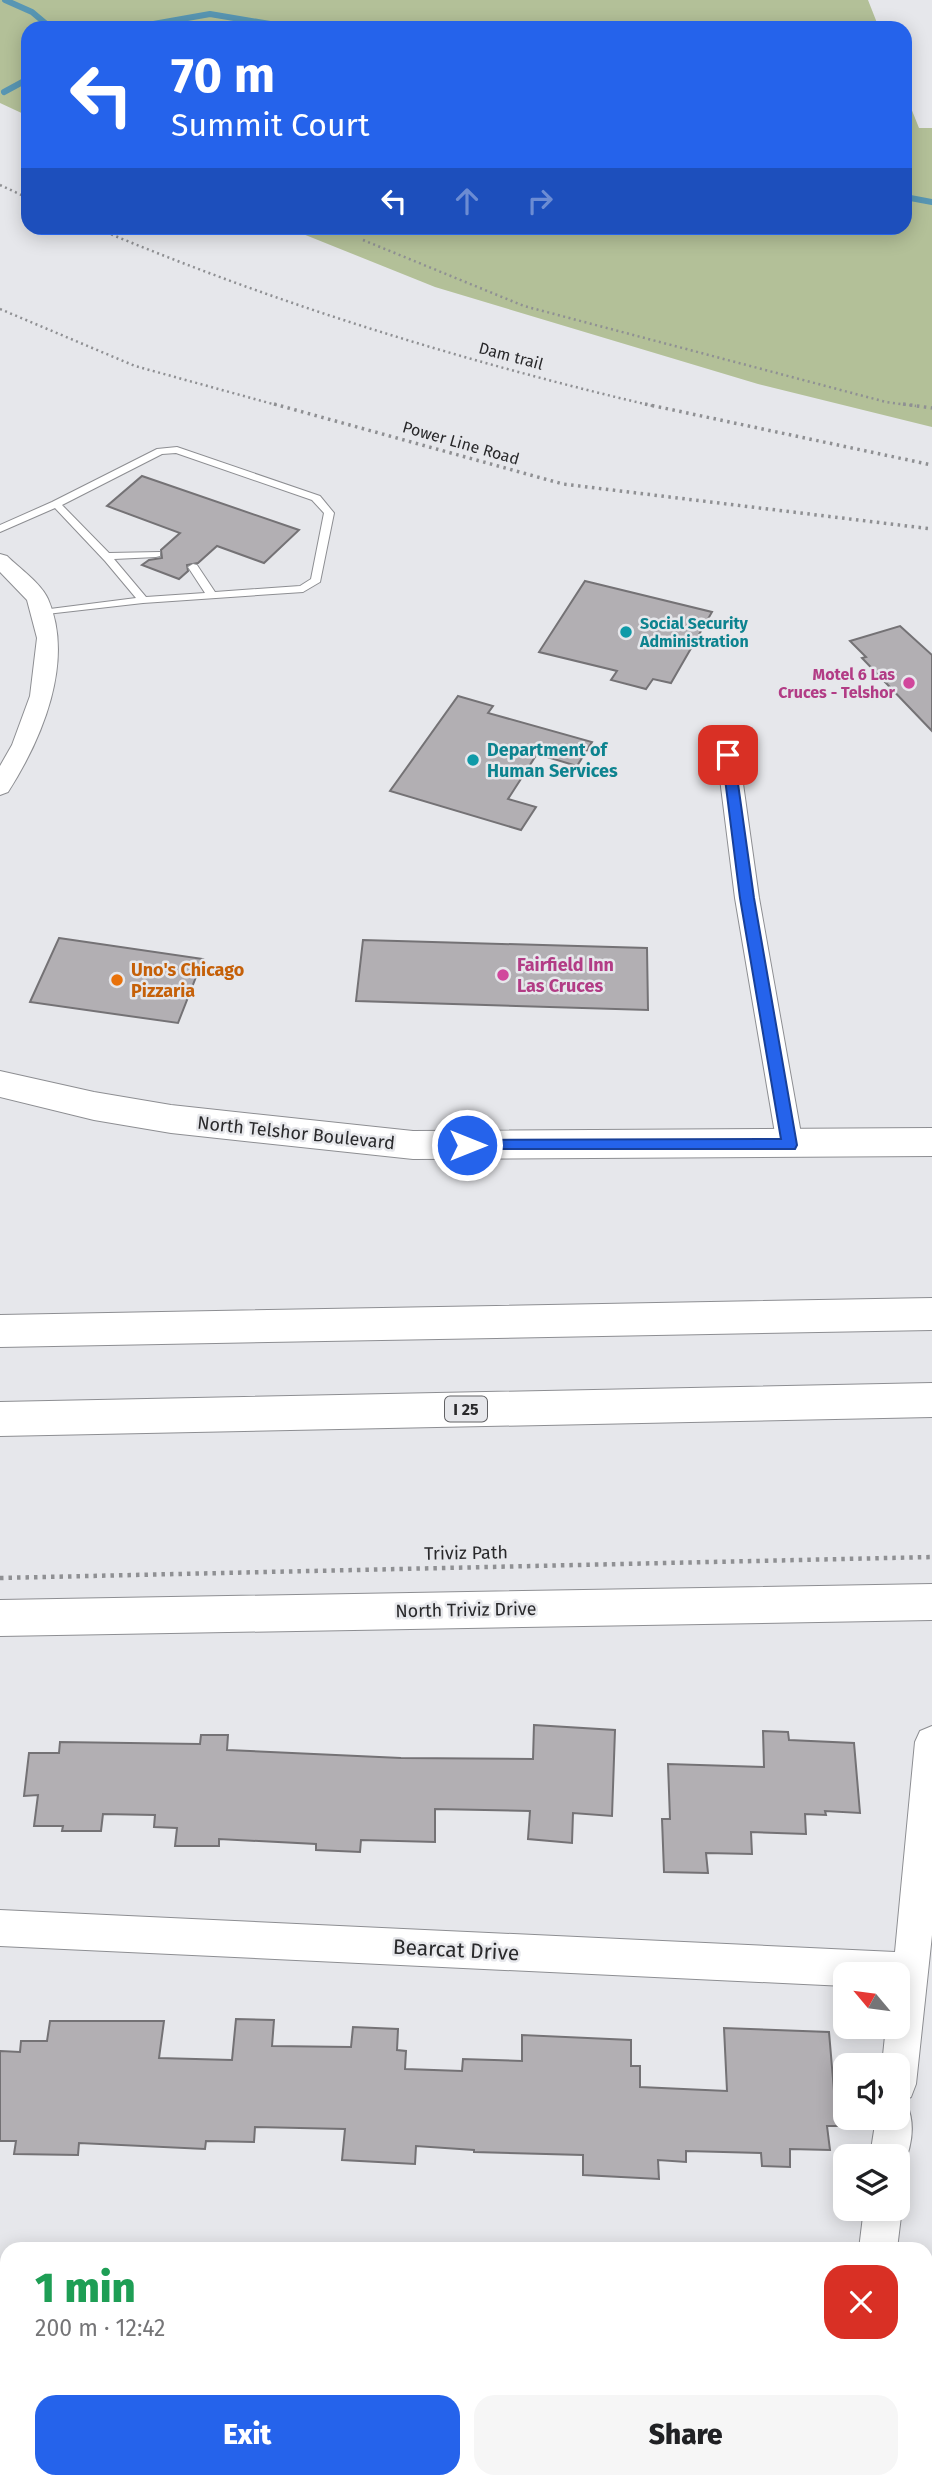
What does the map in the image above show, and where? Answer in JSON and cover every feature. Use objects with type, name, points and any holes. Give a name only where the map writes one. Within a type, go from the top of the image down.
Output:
[{"type":"main road","name":"North Telshor Boulevard","points":[[0,1084],[94,1107],[171,1119],[413,1145],[790,1145],[932,1142]]},
{"type":"main road","points":[[0,1331],[932,1314]]},
{"type":"main road","name":"I 25","points":[[0,1419],[932,1400]]},
{"type":"street","points":[[0,560],[37,598],[48,638],[41,696],[23,745],[0,788]]},
{"type":"street","points":[[728,755],[747,898],[790,1145]]},
{"type":"street","name":"North Triviz Drive","points":[[0,1618],[932,1602]]},
{"type":"street","points":[[902,2053],[932,1742]]},
{"type":"street","name":"Bearcat Drive","points":[[0,1928],[911,1971]]},
{"type":"street","points":[[879,2242],[881,2221]]},
{"type":"lane","points":[[0,529],[56,504],[145,457],[169,450],[302,492],[324,505],[330,519],[312,585],[303,589],[143,600],[41,613]]},
{"type":"lane","points":[[56,504],[106,555],[143,600]]},
{"type":"lane","points":[[106,555],[156,554]]},
{"type":"lane","points":[[193,567],[212,595]]},
{"type":"path","points":[[0,185],[21,195]]},
{"type":"path","name":"Dam trail","points":[[112,235],[171,261],[388,335],[635,402],[932,465]]},
{"type":"path","points":[[363,240],[524,306],[886,402],[932,408]]},
{"type":"path","name":"Power Line Road","points":[[0,309],[135,366],[563,484],[932,529]]},
{"type":"path","name":"Triviz Path","points":[[0,1578],[932,1557]]},
{"type":"green space","points":[[0,0],[868,0],[876,21],[21,21],[21,113],[0,103]]},
{"type":"green space","points":[[912,110],[919,128],[932,128],[932,427],[758,384],[435,287],[305,235],[912,235]]},
{"type":"building","points":[[142,476],[299,530],[264,563],[217,546],[198,563],[187,565],[188,571],[179,579],[142,565],[149,560],[162,558],[161,550],[180,533],[107,506]]},
{"type":"building","name":"Social Security Administration","points":[[585,581],[712,612],[671,683],[653,679],[646,689],[611,680],[617,671],[539,652]]},
{"type":"building","name":"Motel 6 Las Cruces - Telshor","points":[[900,626],[932,655],[932,731],[862,658],[866,657],[850,641]]},
{"type":"building","name":"Department of Human Services","points":[[458,696],[493,706],[488,713],[592,742],[577,766],[537,754],[508,799],[536,807],[521,830],[390,791]]},
{"type":"building","name":"Uno's Chicago Pizzaria","points":[[59,938],[203,959],[178,1023],[30,1002]]},
{"type":"building","name":"Fairfield Inn Las Cruces","points":[[363,940],[647,948],[648,1010],[356,1001]]},
{"type":"building","points":[[534,1725],[615,1730],[612,1816],[573,1813],[572,1843],[528,1839],[530,1811],[435,1809],[435,1842],[361,1840],[360,1852],[316,1850],[316,1844],[219,1839],[219,1846],[175,1846],[177,1828],[154,1827],[155,1815],[103,1814],[101,1831],[62,1831],[63,1826],[34,1826],[38,1795],[24,1796],[29,1753],[59,1753],[60,1742],[200,1744],[201,1735],[228,1735],[227,1750],[401,1758],[533,1759]]},
{"type":"building","points":[[763,1731],[788,1732],[789,1740],[854,1743],[860,1813],[825,1811],[826,1815],[805,1814],[806,1834],[751,1832],[752,1854],[706,1853],[708,1873],[664,1872],[662,1819],[670,1819],[668,1764],[764,1767]]},
{"type":"building","points":[[236,2019],[274,2020],[272,2046],[351,2047],[353,2027],[398,2029],[397,2050],[406,2051],[405,2069],[462,2071],[463,2059],[522,2061],[522,2035],[631,2040],[631,2066],[640,2066],[640,2087],[727,2091],[724,2028],[829,2032],[833,2079],[833,2126],[827,2126],[830,2150],[790,2149],[790,2167],[762,2166],[761,2153],[686,2151],[686,2162],[658,2160],[659,2179],[583,2175],[583,2155],[474,2152],[416,2146],[415,2164],[342,2160],[345,2129],[255,2127],[254,2142],[206,2141],[205,2149],[79,2143],[78,2155],[14,2154],[16,2141],[0,2141],[0,2051],[20,2052],[21,2041],[47,2041],[50,2021],[164,2021],[159,2058],[232,2060]]},
{"type":"waterway","points":[[5,0],[32,12],[43,21]]},
{"type":"waterway","points":[[170,21],[210,14],[252,21]]},
{"type":"waterway","points":[[4,92],[21,83]]},
{"type":"waterway","points":[[912,198],[932,202]]},
{"type":"place","name":"Social Security Administration","points":[[626,632]]},
{"type":"place","name":"Motel 6 Las Cruces - Telshor","points":[[909,683]]},
{"type":"place","name":"Department of Human Services","points":[[473,760]]},
{"type":"place","name":"Fairfield Inn Las Cruces","points":[[503,975]]},
{"type":"place","name":"Uno's Chicago Pizzaria","points":[[117,980]]},
{"type":"route","points":[[467,1145],[790,1145],[747,898],[739,821],[728,755]]}]
